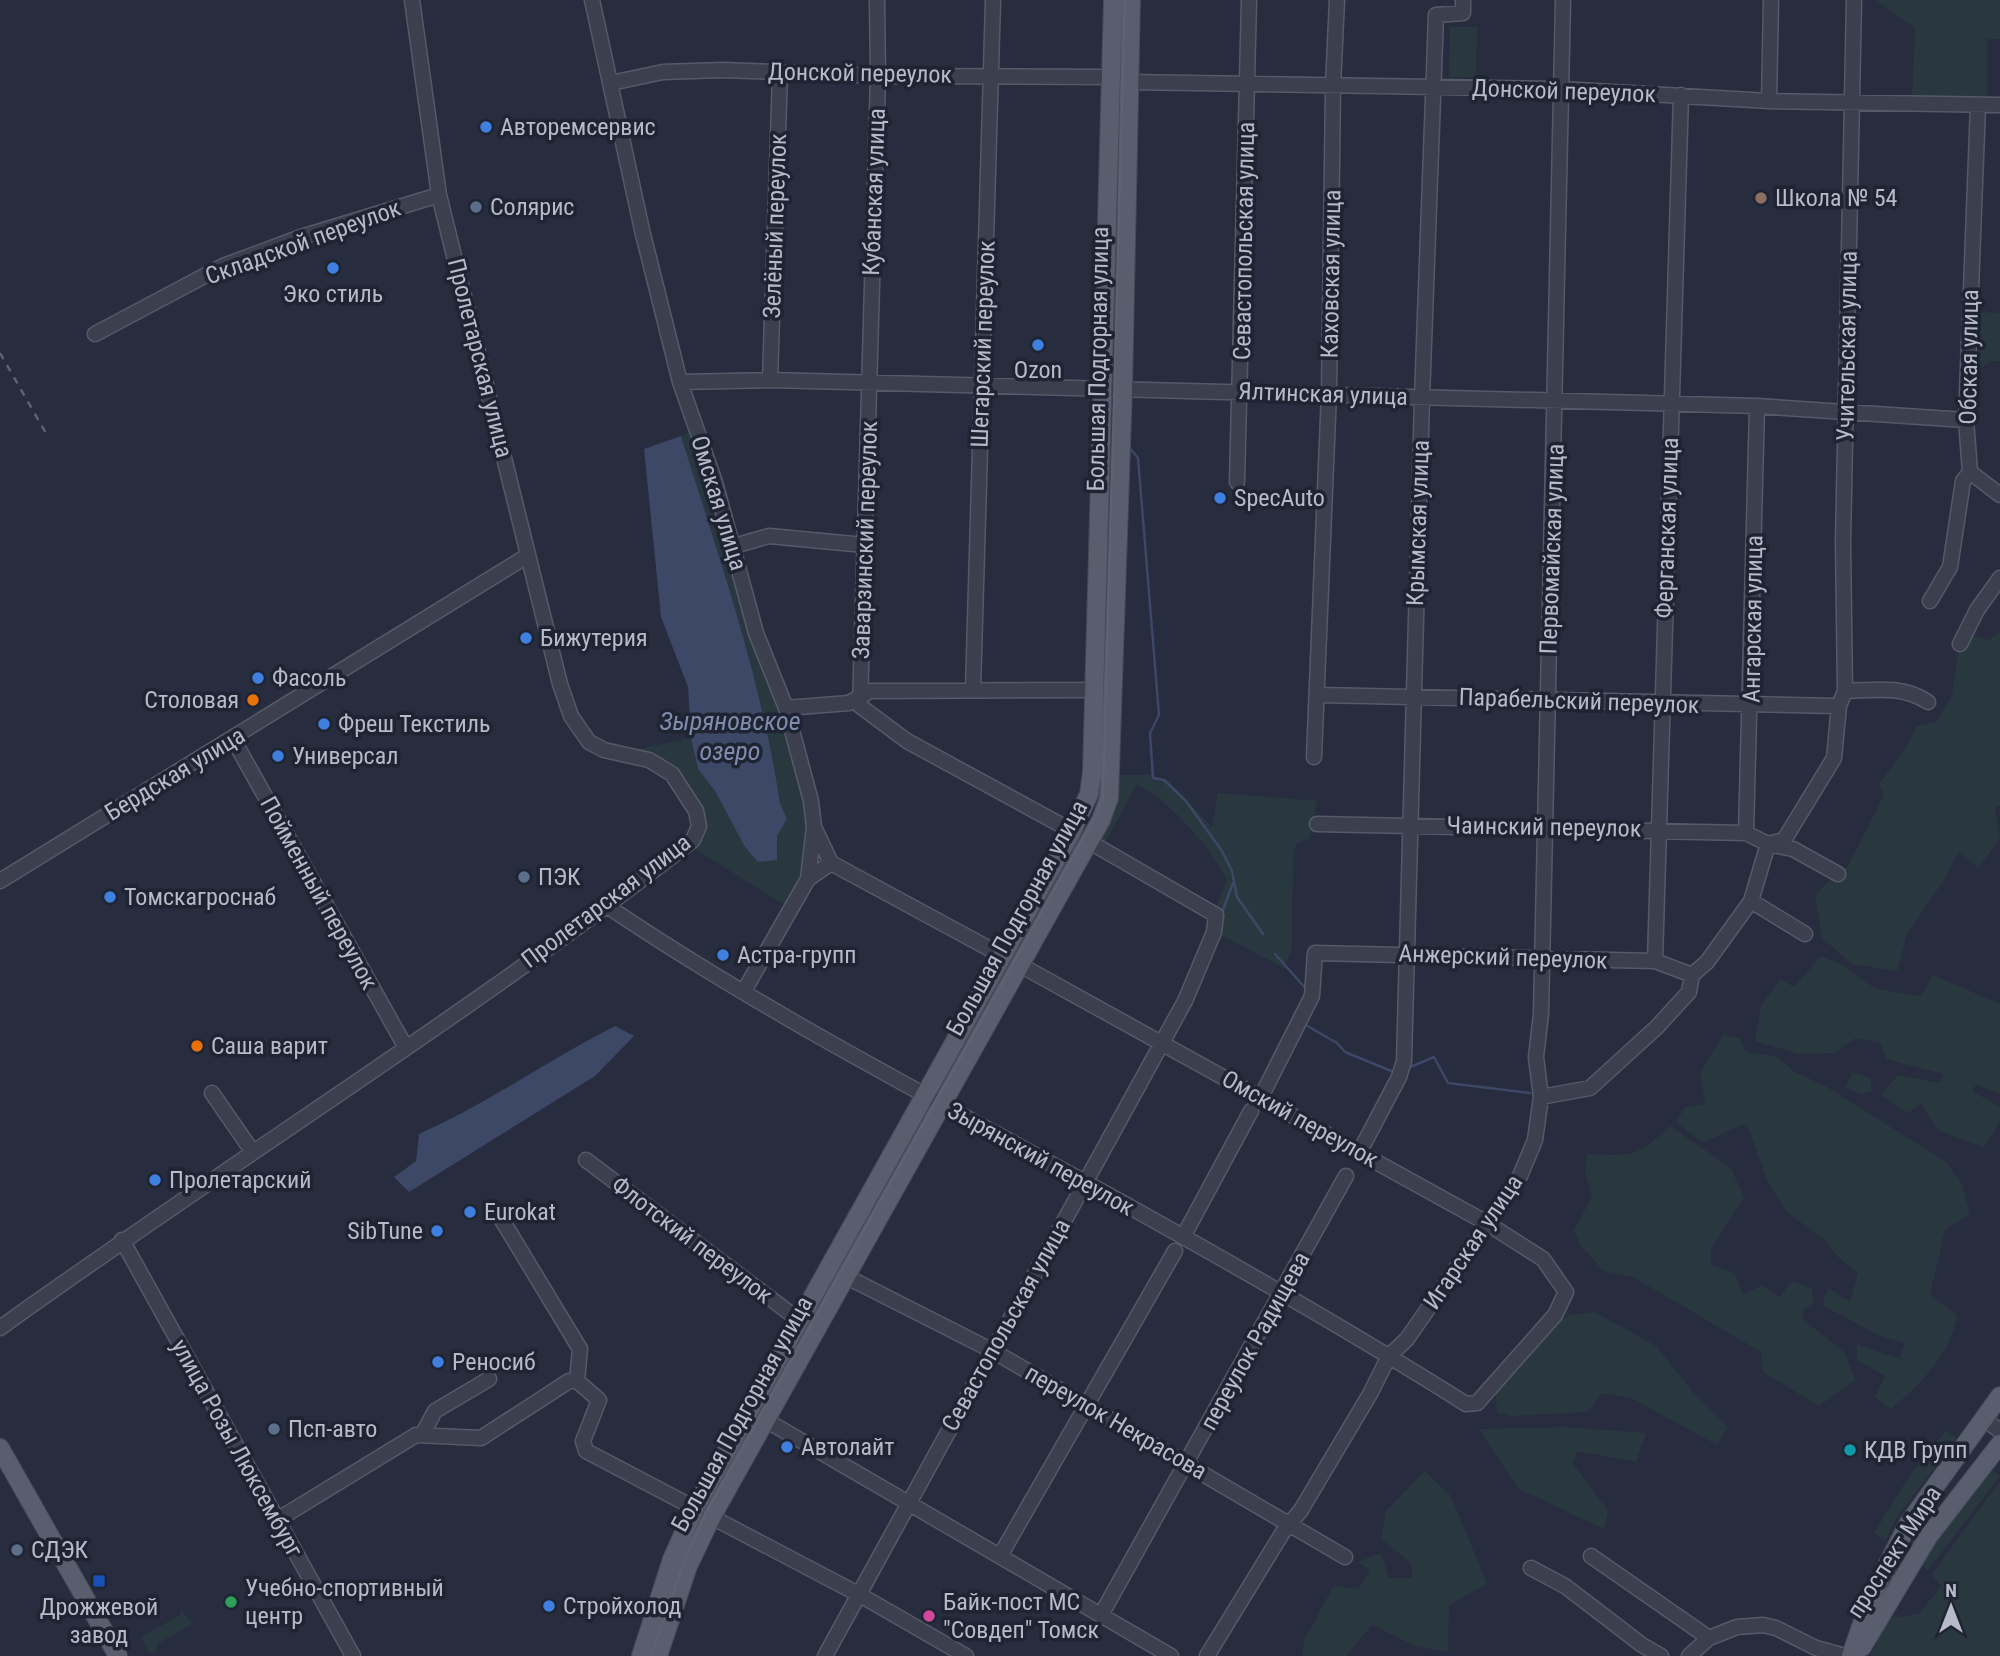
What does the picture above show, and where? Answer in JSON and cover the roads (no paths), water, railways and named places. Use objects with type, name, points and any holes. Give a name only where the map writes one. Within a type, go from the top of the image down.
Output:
[{"type":"main road","name":"Большая Подгорная улица","points":[[658,1656],[688,1566],[712,1516],[1020,965],[1109,798],[1123,388],[1120,79],[1113,0]]},
{"type":"main road","name":"Большая Подгорная улица","points":[[641,1656],[669,1570],[695,1508],[1072,831],[1089,794],[1102,387],[1120,79],[1131,0]]},
{"type":"main road","name":"проспект Мира","points":[[1851,1656],[1871,1597],[1908,1524],[2000,1396]]},
{"type":"main road","name":"проспект Мира","points":[[1857,1656],[1928,1537],[2000,1444]]},
{"type":"main road","points":[[0,1448],[118,1656]]},
{"type":"street","name":"Пролетарская улица","points":[[0,1328],[122,1240],[607,906],[693,841],[699,826],[696,811],[672,775],[649,760],[604,750],[589,742],[578,728],[560,684],[439,195],[412,0]]},
{"type":"street","name":"Омская улица","points":[[592,0],[642,230],[680,382],[716,482],[756,633],[786,708],[811,801],[814,827],[808,879],[744,991]]},
{"type":"street","name":"Кубанская улица","points":[[870,383],[878,76],[877,0]]},
{"type":"street","name":"Шегарский переулок","points":[[973,689],[993,0]]},
{"type":"street","name":"Севастопольская улица","points":[[1237,482],[1249,0]]},
{"type":"street","name":"Каховская улица","points":[[1314,757],[1319,695],[1322,536],[1329,393],[1333,86],[1337,0]]},
{"type":"street","name":"Крымская улица","points":[[1359,1153],[1402,1072],[1436,15],[1463,13],[1463,0]]},
{"type":"street","name":"Первомайская улица","points":[[1541,1097],[1536,1057],[1541,1013],[1563,0]]},
{"type":"street","points":[[1769,101],[1771,0]]},
{"type":"street","name":"Учительская улица","points":[[1845,691],[1846,414],[1854,0]]},
{"type":"street","name":"Донской переулок","points":[[611,83],[663,72],[722,70],[878,76],[991,75],[1247,84],[1561,89],[1769,101],[2000,105]]},
{"type":"street","name":"Зелёный переулок","points":[[770,380],[780,73]]},
{"type":"street","name":"Ферганская улица","points":[[1655,961],[1681,95]]},
{"type":"street","name":"Обская улица","points":[[1930,601],[1950,567],[1963,481],[1970,472],[1966,420],[1978,105]]},
{"type":"street","name":"Складской переулок","points":[[94,334],[223,266],[301,237],[439,195]]},
{"type":"street","name":"Ялтинская улица","points":[[680,382],[770,380],[1329,393],[1422,398],[1757,406],[1966,420]]},
{"type":"street","name":"Заварзинский переулок","points":[[860,697],[870,383]]},
{"type":"street","name":"Ангарская улица","points":[[1746,833],[1757,406]]},
{"type":"street","points":[[1970,472],[2000,495]]},
{"type":"street","points":[[734,546],[769,536],[864,545]]},
{"type":"street","name":"Бердская улица","points":[[0,881],[527,556]]},
{"type":"street","points":[[1960,644],[1977,610],[2000,578]]},
{"type":"street","points":[[1541,1097],[1590,1088],[1657,1027],[1689,992],[1692,975],[1714,952],[1751,901],[1768,844],[1784,840],[1834,758],[1839,706],[1845,691],[1894,689],[1914,694],[1928,702]]},
{"type":"street","points":[[786,708],[849,703],[870,691],[1094,690]]},
{"type":"street","name":"Парабельский переулок","points":[[1319,695],[1662,705],[1839,706]]},
{"type":"street","points":[[860,697],[860,706],[907,741],[1072,831]]},
{"type":"street","name":"Пойменный переулок","points":[[233,739],[405,1046]]},
{"type":"street","name":"Чаинский переулок","points":[[1317,824],[1746,833],[1768,844],[1794,849],[1838,874]]},
{"type":"street","points":[[814,827],[831,863],[1001,955]]},
{"type":"street","name":"Севастопольская улица","points":[[825,1656],[1185,1002],[1214,932],[1216,915],[1088,841]]},
{"type":"street","points":[[808,879],[831,863]]},
{"type":"street","points":[[1751,901],[1805,934]]},
{"type":"street","name":"Зырянский переулок","points":[[607,906],[672,950],[923,1095],[1282,1293],[1466,1404],[1477,1402]]},
{"type":"street","name":"Анжерский переулок","points":[[1261,1097],[1312,996],[1312,955],[1405,954],[1655,961],[1692,975]]},
{"type":"street","name":"Омский переулок","points":[[1020,965],[1162,1041],[1485,1222],[1543,1259],[1566,1292],[1555,1315],[1477,1402]]},
{"type":"street","points":[[212,1093],[252,1151]]},
{"type":"street","name":"Игарская улица","points":[[1207,1656],[1370,1394],[1389,1356],[1407,1339],[1485,1222],[1520,1176],[1535,1140],[1541,1097]]},
{"type":"street","points":[[1183,1237],[1251,1111]]},
{"type":"street","name":"Флотский переулок","points":[[586,1160],[799,1320]]},
{"type":"street","name":"переулок Радищева","points":[[1101,1615],[1346,1176]]},
{"type":"street","points":[[502,1220],[580,1349],[577,1381]]},
{"type":"street","name":"улица Розы Люксембург","points":[[122,1240],[354,1656]]},
{"type":"street","points":[[1000,1556],[1175,1251]]},
{"type":"street","name":"переулок Некрасова","points":[[845,1276],[993,1351],[1291,1523],[1345,1558]]},
{"type":"street","points":[[422,1435],[435,1411],[489,1379]]},
{"type":"street","points":[[277,1520],[416,1435],[481,1438],[569,1381],[577,1381],[599,1400],[583,1441],[586,1451],[860,1595],[966,1656]]},
{"type":"street","points":[[764,1419],[1171,1656]]},
{"type":"street","points":[[1984,1419],[2000,1431]]},
{"type":"street","points":[[1591,1556],[1709,1638]]},
{"type":"street","points":[[1531,1568],[1565,1586],[1642,1645],[1661,1656]]},
{"type":"street","points":[[1689,1656],[1709,1638],[1737,1627],[1763,1625],[1776,1628],[1815,1648],[1845,1656]]},
{"type":"water","name":"Зыряновское озеро","points":[[681,436],[750,663],[780,803],[787,819],[777,836],[777,860],[758,862],[745,847],[715,791],[698,769],[691,738],[688,687],[661,617],[644,449]]},
{"type":"water","points":[[615,1026],[634,1036],[595,1076],[409,1192],[394,1177],[416,1161],[419,1134],[469,1109]]},
{"type":"waterway","points":[[1128,446],[1138,458],[1159,715],[1150,733],[1153,778],[1164,780],[1186,801],[1222,851],[1232,871],[1237,897],[1263,934]]},
{"type":"waterway","points":[[1222,913],[1233,883]]},
{"type":"waterway","points":[[1275,954],[1307,990]]},
{"type":"waterway","points":[[1304,1024],[1337,1043],[1345,1052],[1396,1073]]},
{"type":"waterway","points":[[1408,1068],[1434,1057],[1448,1083],[1530,1093]]},
{"type":"waterway","points":[[868,1594],[909,1517]]},
{"type":"waterway","points":[[848,1629],[863,1603]]},
{"type":"tram line","points":[[651,1656],[683,1564],[706,1513],[1095,817],[1103,797],[1125,0]]},
{"type":"railway","points":[[0,353],[47,435]]},
{"type":"place","name":"Авторемсервис","points":[[486,127]]},
{"type":"place","name":"Школа № 54","points":[[1761,198]]},
{"type":"place","name":"Солярис","points":[[476,207]]},
{"type":"place","name":"Эко стиль","points":[[333,268]]},
{"type":"place","name":"Ozon","points":[[1038,345]]},
{"type":"place","name":"SpecAuto","points":[[1220,498]]},
{"type":"place","name":"Бижутерия","points":[[526,638]]},
{"type":"place","name":"Фасоль","points":[[258,678]]},
{"type":"place","name":"Столовая","points":[[253,700]]},
{"type":"place","name":"Фреш Текстиль","points":[[324,724]]},
{"type":"place","name":"Универсал","points":[[278,756]]},
{"type":"place","name":"ПЭК","points":[[524,877]]},
{"type":"place","name":"Томскагроснаб","points":[[110,897]]},
{"type":"place","name":"Астра-групп","points":[[723,955]]},
{"type":"place","name":"Саша варит","points":[[197,1046]]},
{"type":"place","name":"Пролетарский","points":[[155,1180]]},
{"type":"place","name":"Eurokat","points":[[470,1212]]},
{"type":"place","name":"SibTune","points":[[437,1231]]},
{"type":"place","name":"Реносиб","points":[[438,1362]]},
{"type":"place","name":"Псп-авто","points":[[274,1429]]},
{"type":"place","name":"Автолайт","points":[[787,1447]]},
{"type":"place","name":"КДВ Групп","points":[[1850,1450]]},
{"type":"place","name":"СДЭК","points":[[17,1550]]},
{"type":"place","name":"Дрожжевой завод","points":[[99,1581]]},
{"type":"place","name":"Учебно-спортивный центр","points":[[231,1602]]},
{"type":"place","name":"Стройхолод","points":[[549,1606]]},
{"type":"place","name":"Байк-пост MC \"Совдеп\" Томск","points":[[929,1616]]}]
